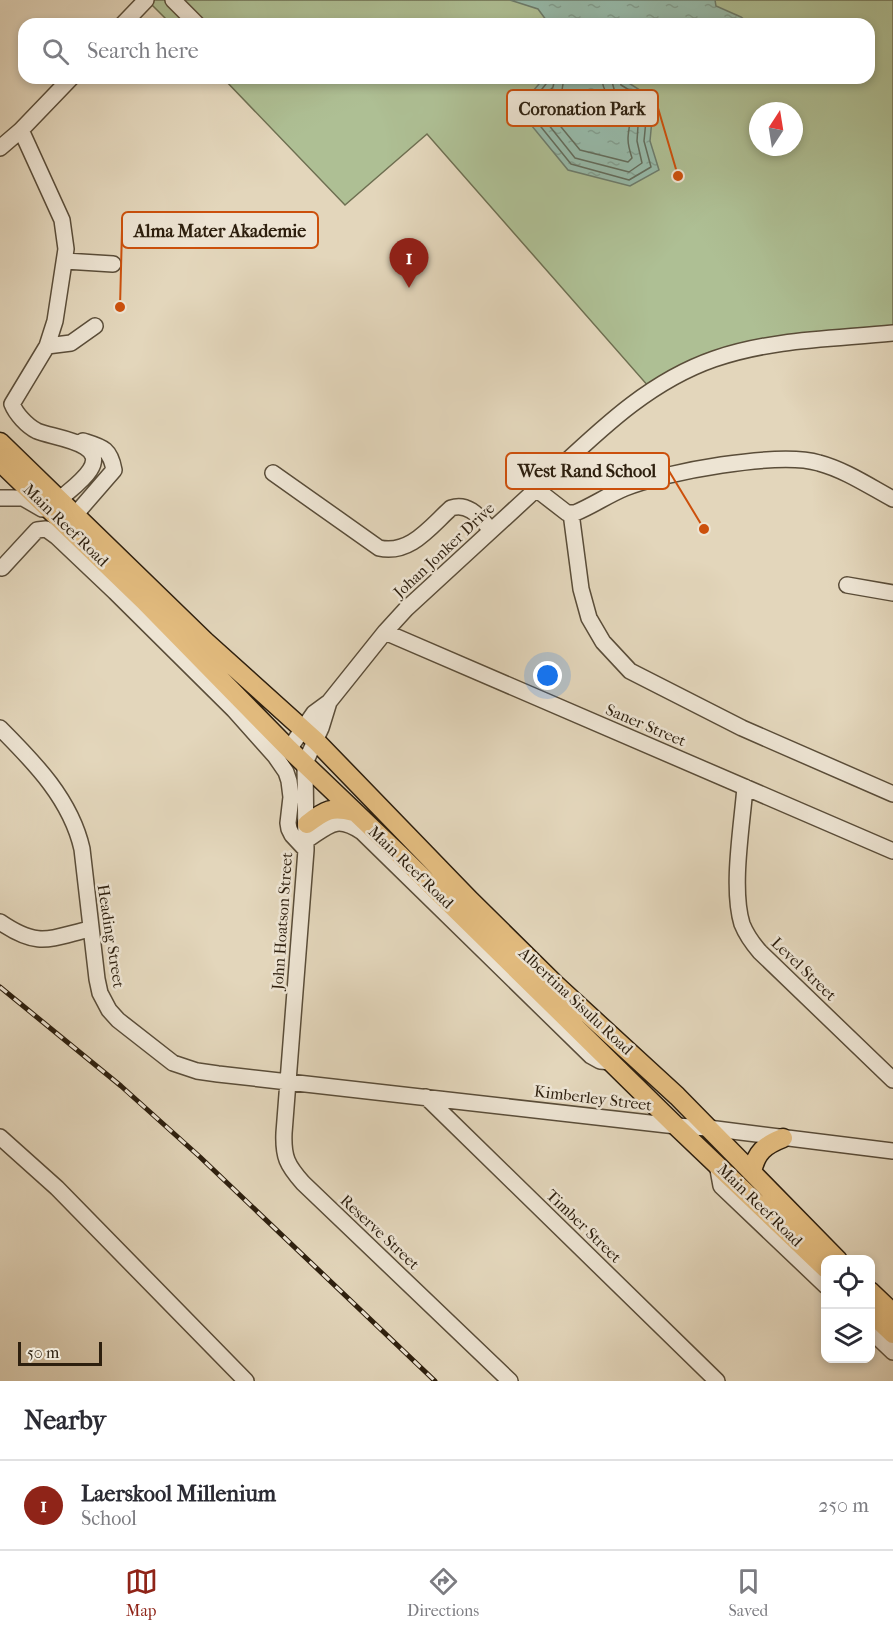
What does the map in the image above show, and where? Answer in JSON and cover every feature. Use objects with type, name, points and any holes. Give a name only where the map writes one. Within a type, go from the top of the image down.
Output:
[{"type":"main road","name":"Main Reef Road","points":[[0,442],[60,500],[70,519],[289,749],[821,1265]]},
{"type":"main road","name":"Main Reef Road","points":[[0,462],[70,519],[309,735]]},
{"type":"main road","name":"Albertina Sisulu Road","points":[[309,735],[555,984],[708,1128],[833,1255]]},
{"type":"main road","points":[[307,838],[328,810],[341,809],[354,812]]},
{"type":"main road","points":[[752,1172],[754,1161],[760,1151],[770,1143],[783,1138]]},
{"type":"main road","points":[[875,1296],[893,1313]]},
{"type":"main road","points":[[875,1317],[893,1334]]},
{"type":"street","points":[[129,18],[146,0]]},
{"type":"street","points":[[173,0],[191,18]]},
{"type":"street","points":[[0,148],[21,130],[65,84]]},
{"type":"street","points":[[0,498],[14,496],[25,498],[70,519],[114,470],[110,455],[102,447],[82,441],[48,436],[34,429],[6,404],[16,394],[47,346],[55,321],[65,261],[66,236],[62,220],[21,130]]},
{"type":"street","points":[[65,261],[113,264]]},
{"type":"street","points":[[47,346],[71,343],[96,326]]},
{"type":"street","name":"Johan Jonker Drive","points":[[305,763],[309,735],[329,702],[385,632],[491,530],[611,420],[640,397],[670,378],[741,351],[778,344],[893,333]]},
{"type":"street","points":[[60,500],[88,472],[94,459],[93,453],[88,448],[65,439]]},
{"type":"street","points":[[536,489],[571,513],[579,512],[626,488],[650,480],[735,464],[800,459],[826,465],[893,499]]},
{"type":"street","points":[[273,473],[379,548],[390,550],[402,548],[415,541],[451,508],[458,506],[472,510],[491,530]]},
{"type":"street","points":[[571,513],[579,578],[589,618],[603,642],[630,671],[742,728],[893,794]]},
{"type":"street","points":[[2,568],[37,530],[45,529],[57,537],[234,710],[275,756],[286,772],[289,782],[291,797],[288,823],[292,835],[307,838],[333,823],[340,822],[362,832],[591,1056],[600,1061],[612,1062]]},
{"type":"street","points":[[847,585],[893,593]]},
{"type":"street","name":"Saner Street","points":[[385,632],[893,850]]},
{"type":"street","name":"Heading Street","points":[[0,728],[45,776],[73,822],[81,849],[97,979],[105,1003],[118,1020],[173,1063],[197,1071],[288,1081]]},
{"type":"street","name":"Johan Jonker Drive","points":[[289,749],[309,735]]},
{"type":"street","name":"John Hoatson Street","points":[[288,1081],[307,838],[305,763]]},
{"type":"street","name":"Level Street","points":[[745,787],[737,889],[738,908],[746,931],[760,952],[893,1080]]},
{"type":"street","points":[[0,921],[13,930],[37,940],[90,929]]},
{"type":"street","name":"Kimberley Street","points":[[288,1081],[893,1151]]},
{"type":"street","name":"Reserve Street","points":[[288,1081],[283,1148],[286,1162],[332,1211],[510,1381]]},
{"type":"street","name":"Timber Street","points":[[426,1097],[717,1381]]},
{"type":"street","points":[[0,1137],[57,1188],[246,1381]]},
{"type":"street","points":[[717,1164],[721,1186],[821,1282]]},
{"type":"street","points":[[875,1335],[893,1352]]},
{"type":"shaded area","points":[[147,0],[893,0],[893,326],[803,334],[649,387],[427,134],[345,205],[229,84],[875,84],[875,18],[165,18]]},
{"type":"water","points":[[510,0],[715,0],[716,6],[742,18],[545,18],[538,9]]},
{"type":"water","points":[[539,84],[630,84],[643,92],[653,109],[650,141],[659,170],[630,186],[568,170],[527,120],[523,103]]},
{"type":"railway","points":[[0,987],[121,1086],[200,1157],[435,1381]]},
{"type":"place","name":"Coronation Park","points":[[678,176]]},
{"type":"place","name":"Laerskool Millenium","points":[[409,288]]},
{"type":"place","name":"Alma Mater Akademie","points":[[120,307]]},
{"type":"place","name":"West Rand School","points":[[704,529]]}]
